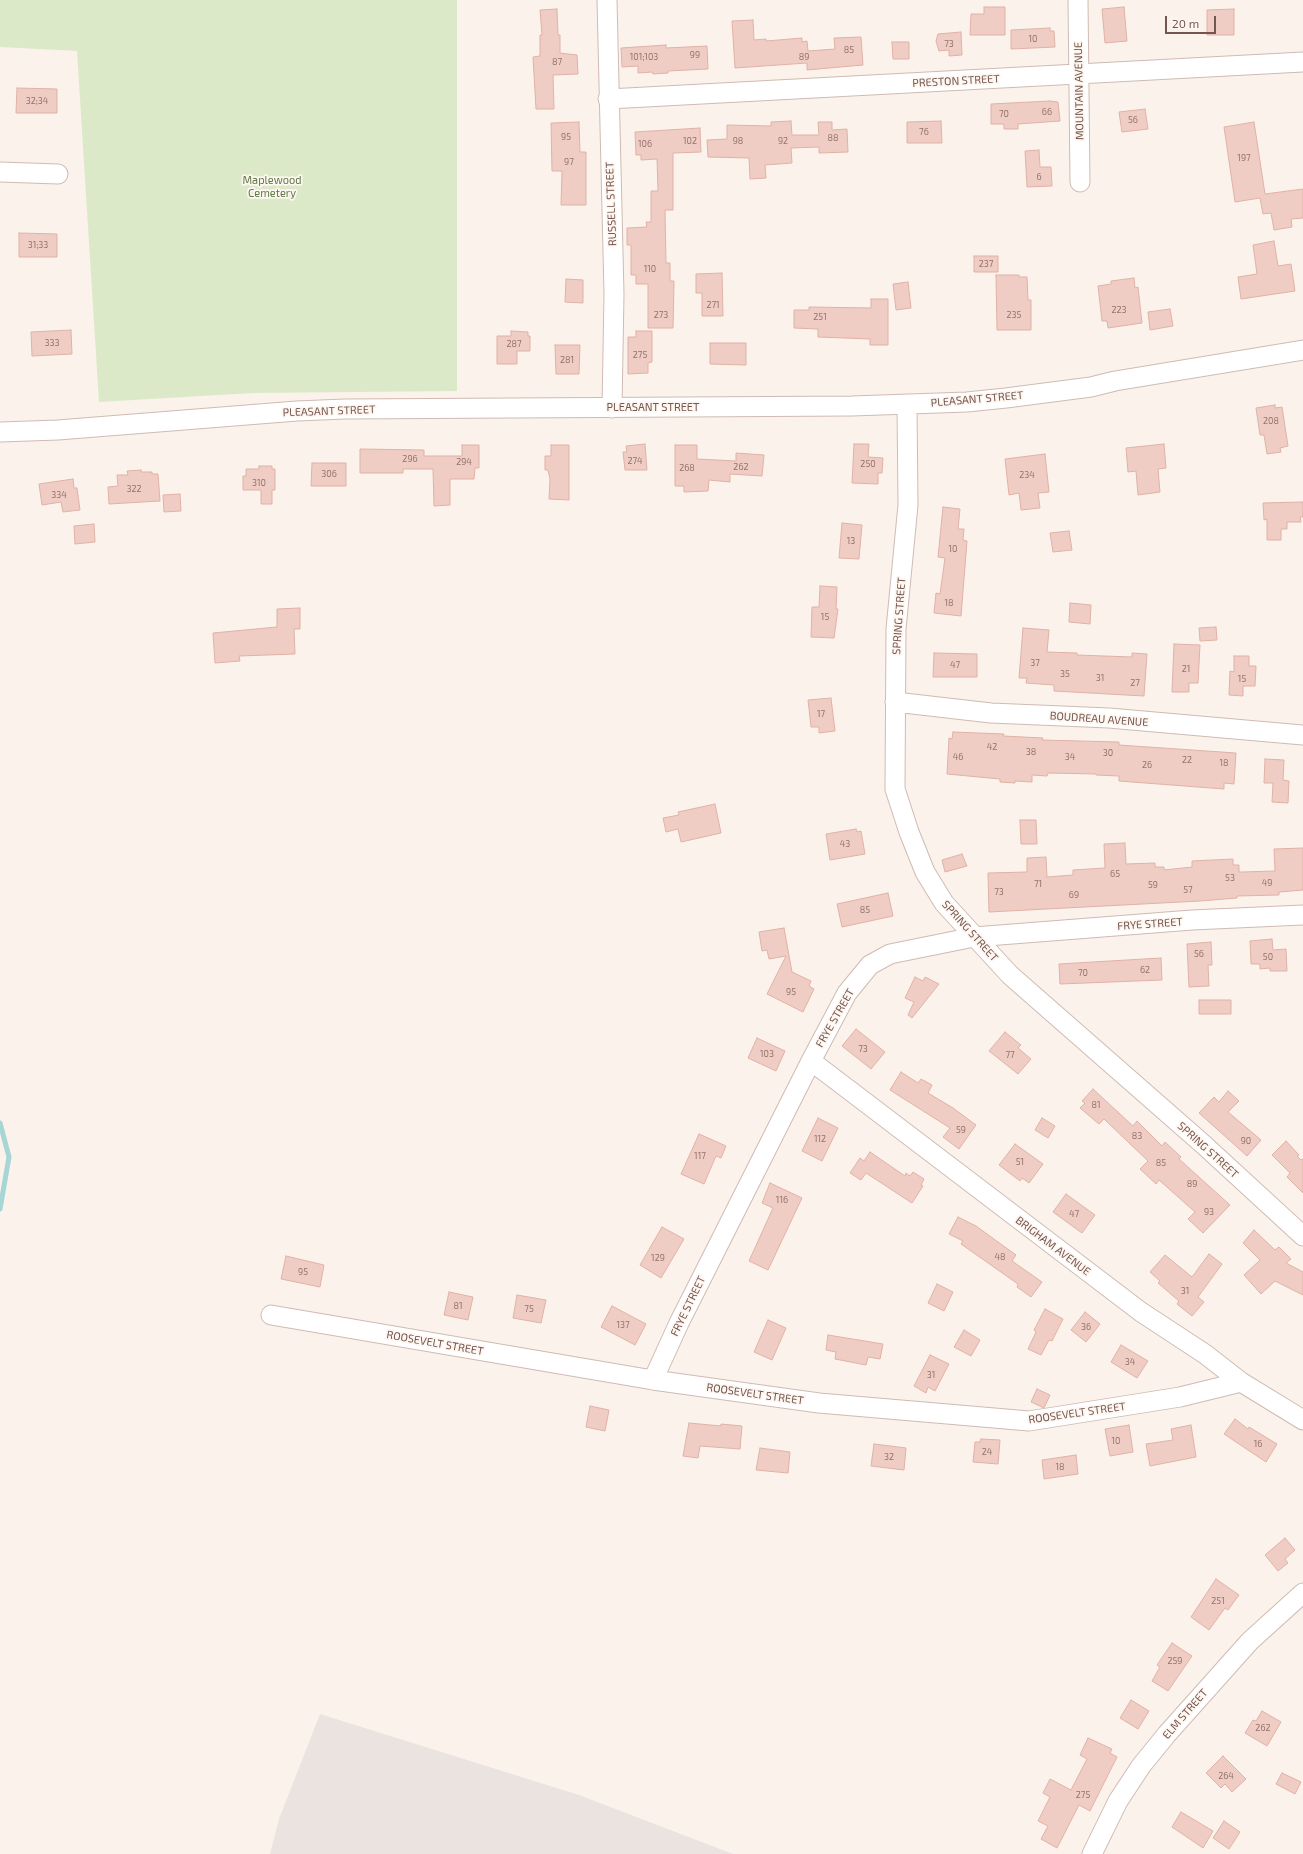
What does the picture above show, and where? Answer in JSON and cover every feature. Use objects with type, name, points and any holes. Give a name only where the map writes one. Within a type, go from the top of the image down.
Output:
[{"type":"street","name":"RUSSELL STREET","points":[[607,0],[608,99],[614,294],[612,408]]},
{"type":"street","name":"MOUNTAIN AVENUE","points":[[1078,0],[1080,182]]},
{"type":"street","name":"PRESTON STREET","points":[[608,99],[1303,62]]},
{"type":"street","points":[[0,172],[58,174]]},
{"type":"street","name":"PLEASANT STREET","points":[[0,432],[58,430],[339,410],[836,406],[907,404],[1013,398],[1091,387],[1154,374],[1303,350]]},
{"type":"street","name":"SPRING STREET","points":[[907,404],[908,505],[896,629],[894,702],[895,789],[909,832],[925,872],[944,903],[974,938],[1010,975],[1204,1145],[1303,1236]]},
{"type":"street","points":[[0,445],[58,430]]},
{"type":"street","name":"BOUDREAU AVENUE","points":[[894,702],[991,713],[1109,718],[1303,735]]},
{"type":"street","name":"FRYE STREET","points":[[653,1380],[679,1323],[811,1061],[847,993],[870,965],[890,954],[974,938],[1192,920],[1303,915]]},
{"type":"street","name":"BRIGHAM AVENUE","points":[[811,1061],[1140,1312],[1205,1354],[1241,1382],[1303,1420]]},
{"type":"street","name":"ROOSEVELT STREET","points":[[271,1315],[653,1380],[819,1402],[1029,1421],[1180,1397],[1241,1382]]},
{"type":"street","name":"ELM STREET","points":[[1092,1854],[1118,1801],[1141,1766],[1167,1734],[1250,1641],[1303,1593]]},
{"type":"shaded area","points":[[320,1714],[579,1795],[733,1854],[270,1854],[279,1819]]},
{"type":"green space","name":"Maplewood Cemetery","points":[[0,0],[457,0],[457,391],[253,393],[99,402],[77,51],[0,47]]},
{"type":"building","points":[[984,7],[1005,7],[1005,35],[970,35],[971,14],[984,14]]},
{"type":"building","points":[[1124,7],[1127,41],[1105,43],[1102,9]]},
{"type":"building","points":[[557,9],[558,35],[560,35],[560,53],[577,55],[578,74],[553,75],[554,109],[536,109],[533,57],[540,56],[540,35],[542,35],[540,10]]},
{"type":"building","points":[[1234,9],[1234,35],[1207,35],[1207,10]]},
{"type":"building","points":[[753,20],[754,40],[766,39],[766,41],[802,38],[802,42],[807,41],[808,51],[835,49],[834,38],[861,37],[863,65],[807,70],[807,63],[735,68],[732,21]]},
{"type":"building","points":[[1050,28],[1050,31],[1054,31],[1055,47],[1011,49],[1011,30]]},
{"type":"building","points":[[961,32],[962,55],[949,56],[949,50],[939,51],[936,41],[938,34]]},
{"type":"building","points":[[892,42],[909,42],[909,59],[893,59]]},
{"type":"building","points":[[666,45],[666,48],[707,46],[708,69],[668,71],[668,73],[653,74],[652,72],[638,73],[638,66],[622,67],[621,48]]},
{"type":"building","points":[[17,88],[57,89],[57,113],[16,113]]},
{"type":"building","points":[[1050,101],[1058,102],[1060,121],[1018,124],[1018,129],[1004,129],[1004,124],[991,124],[991,104]]},
{"type":"building","points":[[1145,109],[1148,129],[1122,132],[1119,112]]},
{"type":"building","points":[[791,121],[792,135],[819,135],[818,122],[832,122],[832,130],[847,129],[848,152],[819,153],[819,147],[791,148],[792,163],[765,165],[766,178],[750,179],[749,158],[708,157],[707,140],[727,139],[727,125],[771,126],[771,122]]},
{"type":"building","points":[[941,121],[942,143],[907,143],[907,122]]},
{"type":"building","points":[[579,122],[580,152],[586,152],[586,205],[561,205],[562,171],[552,171],[551,123]]},
{"type":"building","points":[[1254,122],[1265,194],[1303,189],[1303,218],[1291,219],[1292,227],[1274,230],[1271,213],[1263,214],[1260,198],[1235,202],[1224,127]]},
{"type":"building","points":[[700,128],[701,152],[673,153],[673,210],[665,210],[666,263],[670,263],[670,281],[674,281],[673,328],[648,328],[648,284],[636,284],[636,275],[631,275],[631,245],[627,245],[627,228],[647,227],[646,222],[651,222],[651,191],[658,191],[657,159],[641,160],[641,155],[636,155],[635,132]]},
{"type":"building","points":[[1039,150],[1040,167],[1051,167],[1052,186],[1027,187],[1025,151]]},
{"type":"building","points":[[19,233],[57,234],[57,257],[19,257]]},
{"type":"building","points":[[1274,241],[1278,266],[1291,264],[1295,291],[1241,299],[1238,277],[1257,274],[1253,245]]},
{"type":"building","points":[[974,256],[998,256],[998,272],[974,272]]},
{"type":"building","points":[[722,273],[723,316],[702,316],[702,293],[696,293],[696,274]]},
{"type":"building","points":[[996,275],[1019,275],[1019,277],[1027,277],[1028,300],[1031,300],[1031,330],[997,330]]},
{"type":"building","points":[[1134,278],[1135,288],[1138,287],[1142,323],[1108,328],[1107,321],[1102,321],[1098,286],[1111,284],[1111,281]]},
{"type":"building","points":[[566,279],[583,280],[583,303],[565,302]]},
{"type":"building","points":[[908,282],[911,308],[896,310],[893,284]]},
{"type":"building","points":[[871,299],[888,299],[888,345],[870,345],[870,339],[818,337],[818,329],[794,328],[794,310],[809,310],[809,307],[871,308]]},
{"type":"building","points":[[1170,309],[1173,326],[1150,330],[1148,312]]},
{"type":"building","points":[[71,330],[72,354],[32,356],[31,332]]},
{"type":"building","points":[[511,331],[528,332],[528,336],[530,336],[530,351],[517,351],[517,364],[497,364],[497,336],[511,336]]},
{"type":"building","points":[[636,331],[652,331],[652,362],[648,363],[648,373],[628,374],[628,337],[636,337]]},
{"type":"building","points":[[710,343],[746,343],[746,365],[710,364]]},
{"type":"building","points":[[555,345],[580,345],[579,374],[556,374]]},
{"type":"building","points":[[1275,405],[1275,408],[1282,407],[1288,446],[1280,448],[1281,452],[1267,454],[1264,435],[1260,435],[1256,408]]},
{"type":"building","points":[[645,444],[647,470],[625,470],[623,452],[627,452],[626,446]]},
{"type":"building","points":[[854,444],[869,444],[868,457],[883,458],[882,473],[878,473],[878,484],[852,483]]},
{"type":"building","points":[[1164,444],[1166,468],[1158,469],[1160,492],[1138,495],[1136,471],[1128,472],[1126,448]]},
{"type":"building","points":[[462,445],[479,445],[479,468],[475,468],[474,479],[450,479],[450,505],[434,506],[433,469],[403,469],[403,473],[360,473],[360,449],[424,450],[424,456],[462,456]]},
{"type":"building","points":[[551,445],[569,445],[569,500],[549,499],[550,479],[548,470],[545,470],[545,456],[551,456]]},
{"type":"building","points":[[675,445],[697,445],[697,459],[736,461],[736,453],[764,455],[762,476],[730,474],[730,482],[709,480],[708,491],[684,492],[684,486],[675,486]]},
{"type":"building","points":[[1045,454],[1049,492],[1038,493],[1040,508],[1021,510],[1019,493],[1009,495],[1005,459]]},
{"type":"building","points":[[312,463],[346,463],[346,486],[311,486]]},
{"type":"building","points":[[259,466],[272,466],[272,469],[275,469],[275,490],[272,490],[272,504],[261,504],[261,490],[243,490],[243,476],[246,476],[246,469],[259,469]]},
{"type":"building","points":[[141,470],[141,472],[152,472],[152,474],[158,474],[160,501],[109,504],[108,487],[118,486],[117,475],[128,475],[127,471]]},
{"type":"building","points":[[73,479],[74,488],[77,488],[80,510],[63,512],[61,502],[42,505],[39,484]]},
{"type":"building","points":[[180,494],[181,511],[164,512],[163,495]]},
{"type":"building","points":[[1303,502],[1303,517],[1300,517],[1301,522],[1287,522],[1287,529],[1281,529],[1281,540],[1267,540],[1267,519],[1264,520],[1263,503]]},
{"type":"building","points":[[943,507],[960,509],[958,529],[964,529],[963,540],[967,541],[961,616],[934,613],[936,593],[940,594],[945,558],[938,557]]},
{"type":"building","points":[[842,523],[862,525],[859,559],[839,558]]},
{"type":"building","points":[[94,524],[95,542],[75,544],[74,526]]},
{"type":"building","points":[[1069,531],[1072,550],[1053,552],[1050,533]]},
{"type":"building","points":[[820,586],[837,587],[836,609],[838,609],[834,638],[811,637],[812,607],[819,607]]},
{"type":"building","points":[[1070,603],[1091,605],[1090,624],[1069,622]]},
{"type":"building","points":[[300,608],[300,629],[294,629],[295,654],[239,656],[240,661],[215,663],[213,633],[277,627],[277,609]]},
{"type":"building","points":[[1216,627],[1217,640],[1200,641],[1199,628]]},
{"type":"building","points":[[1023,628],[1049,630],[1047,652],[1077,653],[1077,655],[1132,657],[1132,653],[1147,654],[1144,696],[1054,691],[1054,685],[1026,683],[1027,678],[1019,678]]},
{"type":"building","points":[[1174,644],[1200,645],[1198,683],[1189,683],[1189,692],[1172,692]]},
{"type":"building","points":[[934,653],[977,654],[977,677],[933,677]]},
{"type":"building","points":[[1234,656],[1249,656],[1249,666],[1256,666],[1255,686],[1243,686],[1243,696],[1229,695],[1230,671],[1234,672]]},
{"type":"building","points":[[831,698],[835,731],[819,733],[819,727],[811,727],[808,700]]},
{"type":"building","points":[[953,732],[1004,734],[1003,736],[1043,738],[1042,740],[1119,742],[1119,745],[1236,753],[1234,784],[1224,783],[1224,789],[1119,781],[1119,776],[1048,773],[1047,776],[1032,775],[1032,782],[1015,781],[1015,783],[1000,782],[1000,779],[947,774],[949,738],[952,739]]},
{"type":"building","points":[[1265,759],[1284,760],[1283,780],[1289,781],[1288,803],[1272,802],[1273,783],[1264,783]]},
{"type":"building","points":[[715,804],[721,833],[681,842],[678,829],[666,832],[663,818],[679,815],[678,812]]},
{"type":"building","points":[[1020,820],[1036,820],[1037,844],[1021,844]]},
{"type":"building","points":[[856,829],[857,832],[861,831],[865,854],[830,860],[826,834]]},
{"type":"building","points":[[1125,843],[1126,864],[1155,863],[1155,867],[1164,867],[1164,870],[1192,867],[1192,861],[1233,859],[1233,865],[1239,865],[1239,872],[1275,871],[1274,849],[1303,848],[1303,890],[1279,892],[1279,895],[1237,896],[1237,898],[1200,901],[989,912],[988,873],[1027,872],[1027,858],[1046,857],[1047,877],[1073,875],[1073,870],[1105,868],[1104,844]]},
{"type":"building","points":[[962,854],[967,866],[945,872],[942,860]]},
{"type":"building","points":[[888,893],[893,916],[842,927],[837,904]]},
{"type":"building","points":[[784,928],[792,972],[811,981],[809,986],[814,989],[803,1012],[767,994],[786,956],[769,959],[767,950],[762,951],[759,932]]},
{"type":"building","points":[[1272,939],[1273,950],[1286,949],[1287,971],[1270,971],[1270,968],[1260,969],[1260,964],[1251,964],[1250,941]]},
{"type":"building","points":[[1211,942],[1212,965],[1208,965],[1209,986],[1189,987],[1187,944]]},
{"type":"building","points":[[1161,958],[1162,980],[1060,984],[1059,964]]},
{"type":"building","points":[[915,977],[923,981],[925,977],[939,984],[912,1018],[908,1015],[914,1002],[905,998]]},
{"type":"building","points":[[1199,1000],[1231,1000],[1231,1014],[1199,1014]]},
{"type":"building","points":[[856,1029],[885,1052],[871,1069],[842,1046]]},
{"type":"building","points":[[1005,1032],[1021,1045],[1018,1048],[1031,1059],[1018,1074],[989,1051]]},
{"type":"building","points":[[757,1038],[785,1051],[776,1071],[748,1058]]},
{"type":"building","points":[[901,1072],[918,1083],[921,1079],[932,1085],[928,1093],[953,1108],[976,1125],[959,1149],[943,1137],[950,1128],[890,1090]]},
{"type":"building","points":[[1093,1089],[1133,1126],[1137,1121],[1162,1146],[1165,1142],[1181,1157],[1179,1159],[1230,1205],[1203,1233],[1188,1219],[1195,1212],[1159,1180],[1156,1184],[1140,1169],[1148,1161],[1104,1119],[1099,1124],[1080,1108],[1085,1103],[1082,1101]]},
{"type":"building","points":[[1228,1091],[1239,1101],[1228,1112],[1261,1140],[1247,1156],[1199,1113],[1214,1097],[1219,1102]]},
{"type":"building","points":[[818,1118],[838,1128],[822,1161],[802,1151]]},
{"type":"building","points":[[1042,1118],[1055,1126],[1048,1138],[1035,1130]]},
{"type":"building","points":[[699,1134],[726,1146],[721,1158],[716,1156],[704,1184],[681,1174]]},
{"type":"building","points":[[1286,1141],[1299,1155],[1297,1156],[1301,1160],[1303,1159],[1303,1193],[1287,1177],[1290,1173],[1272,1155]]},
{"type":"building","points":[[1015,1144],[1043,1164],[1029,1183],[1022,1178],[1020,1181],[999,1165]]},
{"type":"building","points":[[870,1152],[905,1176],[906,1173],[910,1176],[913,1172],[924,1179],[921,1185],[923,1186],[912,1203],[866,1173],[861,1180],[850,1173],[860,1158],[864,1161]]},
{"type":"building","points":[[770,1183],[802,1198],[768,1270],[749,1261],[773,1208],[762,1203]]},
{"type":"building","points":[[1066,1194],[1095,1215],[1082,1233],[1053,1212]]},
{"type":"building","points":[[958,1217],[976,1226],[1016,1255],[1012,1261],[1042,1282],[1031,1297],[1017,1287],[1018,1284],[961,1244],[963,1241],[949,1234]]},
{"type":"building","points":[[662,1227],[684,1239],[661,1278],[640,1265]]},
{"type":"building","points":[[1254,1230],[1275,1250],[1279,1247],[1291,1259],[1286,1263],[1303,1272],[1303,1295],[1275,1281],[1261,1294],[1244,1275],[1260,1260],[1243,1243]]},
{"type":"building","points":[[1209,1254],[1222,1264],[1198,1297],[1204,1302],[1192,1316],[1177,1304],[1179,1301],[1158,1283],[1160,1281],[1150,1272],[1165,1255],[1192,1277]]},
{"type":"building","points":[[286,1256],[324,1265],[320,1287],[281,1279]]},
{"type":"building","points":[[937,1284],[953,1292],[944,1311],[928,1303]]},
{"type":"building","points":[[449,1292],[473,1297],[468,1320],[444,1315]]},
{"type":"building","points":[[517,1295],[546,1300],[541,1323],[513,1318]]},
{"type":"building","points":[[612,1306],[646,1324],[635,1345],[601,1327]]},
{"type":"building","points":[[1045,1309],[1063,1319],[1052,1341],[1049,1340],[1041,1355],[1028,1349],[1036,1332],[1034,1330]]},
{"type":"building","points":[[1085,1312],[1100,1324],[1086,1342],[1071,1330]]},
{"type":"building","points":[[768,1320],[786,1328],[772,1360],[754,1352]]},
{"type":"building","points":[[964,1330],[980,1340],[971,1356],[954,1347]]},
{"type":"building","points":[[828,1335],[883,1344],[880,1359],[868,1357],[866,1365],[835,1359],[836,1352],[826,1350]]},
{"type":"building","points":[[1121,1345],[1148,1361],[1137,1378],[1111,1362]]},
{"type":"building","points":[[930,1355],[949,1364],[935,1391],[928,1387],[926,1393],[914,1386]]},
{"type":"building","points":[[1037,1389],[1050,1395],[1044,1408],[1031,1402]]},
{"type":"building","points":[[590,1406],[609,1410],[605,1431],[586,1427]]},
{"type":"building","points":[[1235,1419],[1248,1429],[1249,1427],[1277,1444],[1266,1462],[1224,1434]]},
{"type":"building","points":[[689,1423],[742,1426],[740,1449],[700,1446],[698,1458],[683,1456]]},
{"type":"building","points":[[1129,1425],[1133,1452],[1110,1456],[1105,1429]]},
{"type":"building","points":[[1191,1425],[1196,1457],[1150,1466],[1146,1444],[1173,1440],[1171,1429]]},
{"type":"building","points":[[981,1439],[1000,1440],[998,1464],[973,1462],[975,1442],[980,1442]]},
{"type":"building","points":[[874,1444],[906,1448],[904,1470],[871,1466]]},
{"type":"building","points":[[760,1448],[790,1452],[788,1473],[756,1470]]},
{"type":"building","points":[[1076,1455],[1078,1474],[1044,1479],[1042,1460]]},
{"type":"building","points":[[1285,1538],[1295,1550],[1285,1559],[1288,1563],[1278,1571],[1265,1555]]},
{"type":"building","points":[[1216,1579],[1239,1595],[1228,1610],[1225,1608],[1209,1630],[1191,1617]]},
{"type":"building","points":[[1172,1643],[1192,1656],[1168,1691],[1152,1681],[1160,1667],[1157,1665]]},
{"type":"building","points":[[1131,1700],[1149,1711],[1138,1729],[1120,1718]]},
{"type":"building","points":[[1262,1711],[1281,1722],[1267,1746],[1245,1733],[1253,1720],[1256,1721]]},
{"type":"building","points":[[1088,1738],[1112,1749],[1110,1753],[1117,1757],[1090,1811],[1079,1805],[1057,1848],[1041,1839],[1048,1826],[1038,1821],[1050,1797],[1043,1793],[1050,1779],[1071,1790],[1087,1759],[1080,1755]]},
{"type":"building","points":[[1223,1756],[1246,1779],[1232,1792],[1225,1784],[1221,1788],[1206,1773]]},
{"type":"building","points":[[1282,1773],[1301,1782],[1295,1794],[1276,1784]]},
{"type":"building","points":[[1181,1812],[1213,1831],[1203,1848],[1172,1827]]},
{"type":"building","points":[[1224,1821],[1240,1832],[1229,1849],[1213,1838]]},
{"type":"waterway","points":[[0,1123],[9,1157],[0,1209]]}]
